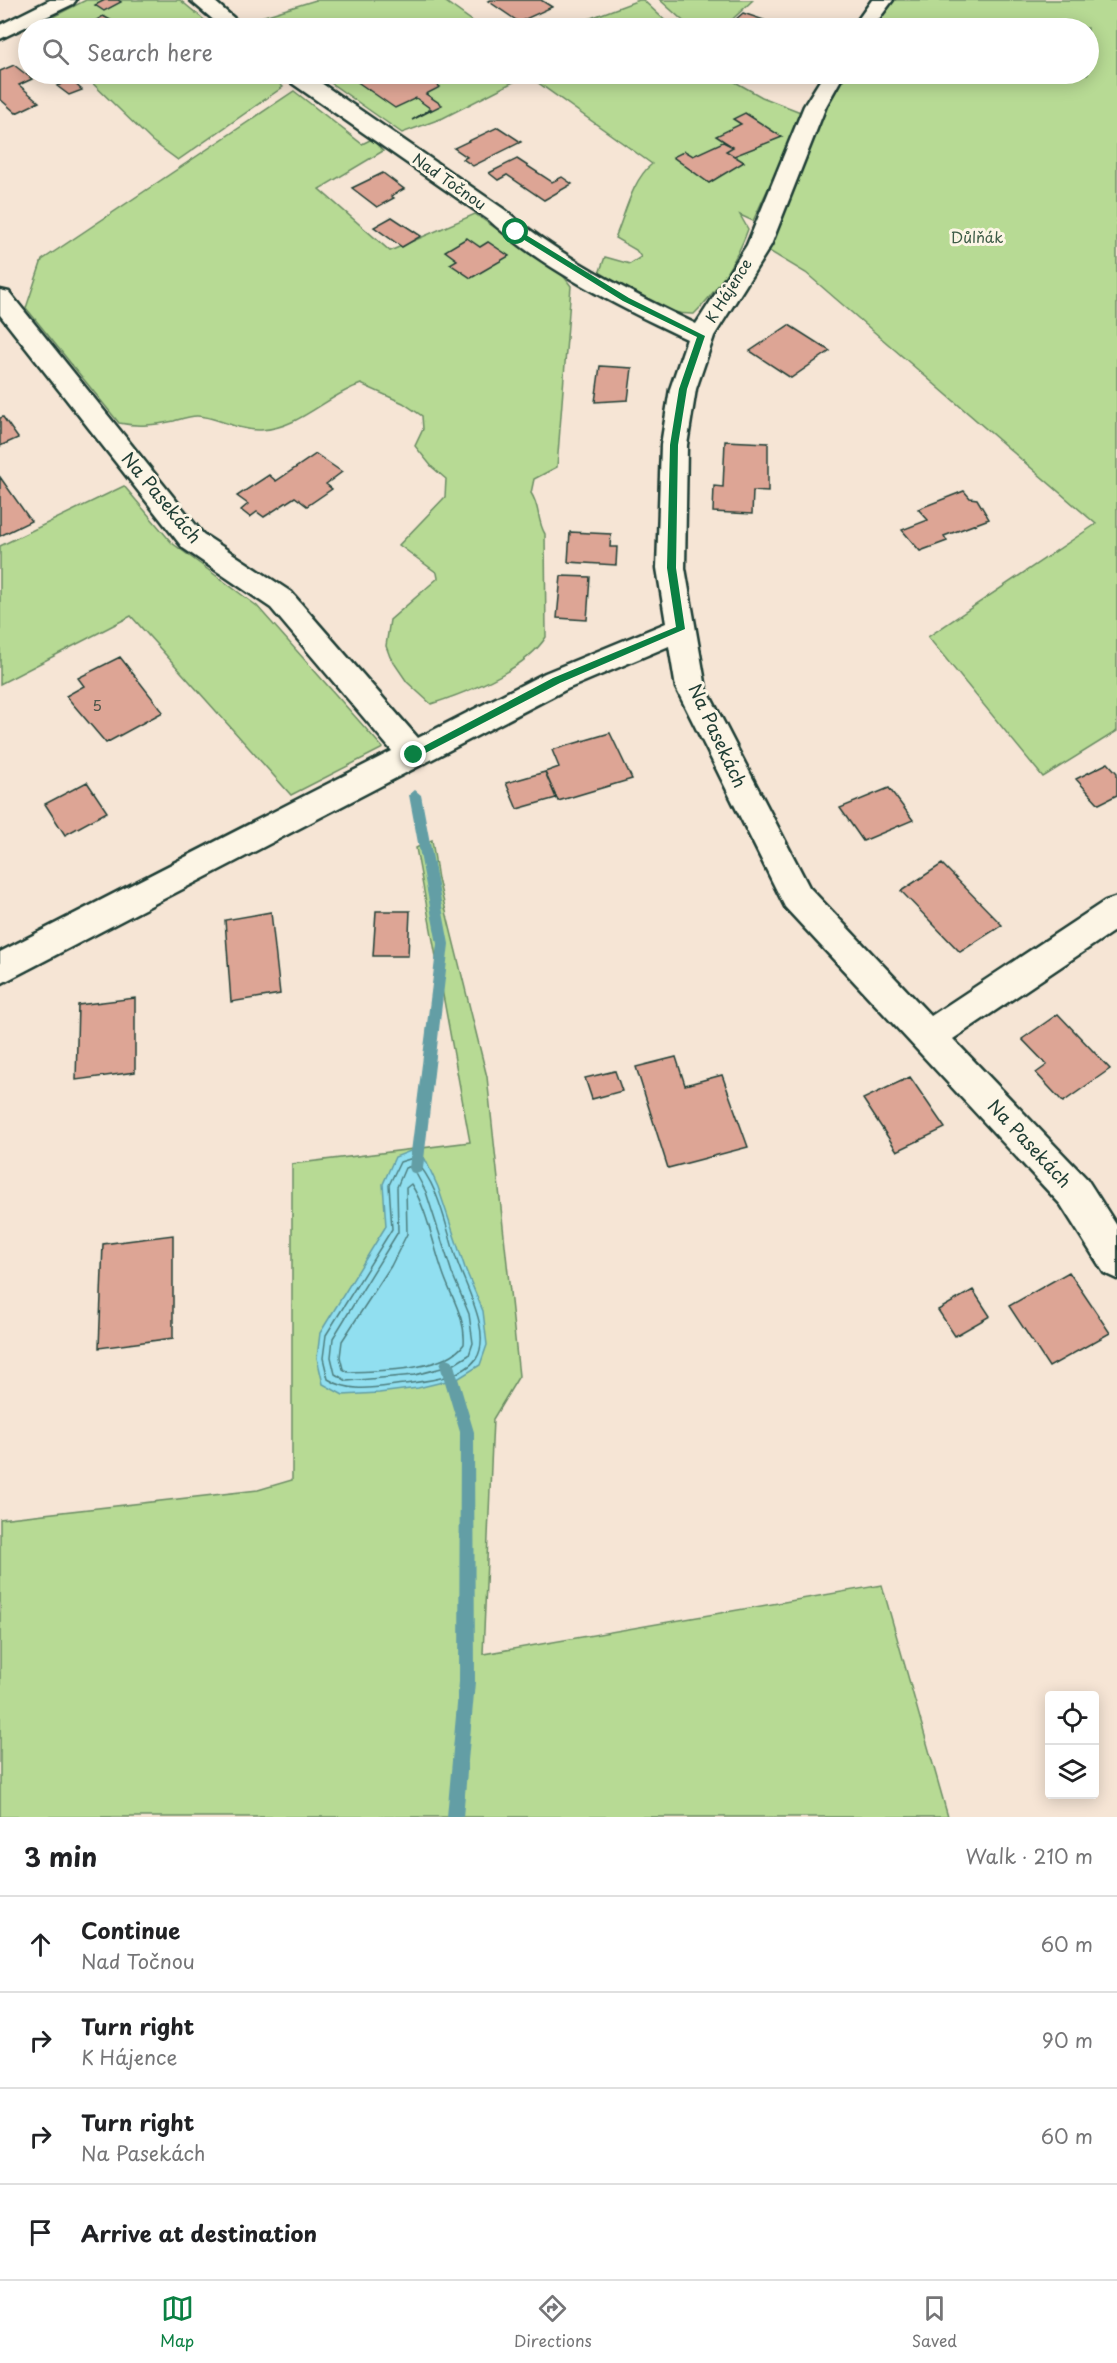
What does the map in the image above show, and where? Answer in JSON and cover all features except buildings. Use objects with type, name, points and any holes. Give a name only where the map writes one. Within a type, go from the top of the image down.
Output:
[{"type":"street","points":[[30,18],[66,0]]},
{"type":"street","points":[[200,0],[222,18]]},
{"type":"street","points":[[870,18],[883,0]]},
{"type":"street","points":[[0,33],[18,24]]},
{"type":"street","name":"Nad Točnou","points":[[308,84],[497,215],[516,232],[626,300],[701,336]]},
{"type":"street","name":"K Hájence","points":[[681,629],[671,568],[674,445],[683,389],[701,336],[759,244],[815,106],[828,84]]},
{"type":"street","name":"Na Pasekách","points":[[0,298],[193,541],[281,600],[414,755]]},
{"type":"street","points":[[0,969],[556,681],[681,629]]},
{"type":"street","name":"Na Pasekách","points":[[681,629],[691,688],[797,897],[1074,1192],[1117,1260]]},
{"type":"street","points":[[928,1037],[1117,911]]},
{"type":"green space","points":[[86,0],[180,0],[202,18],[51,18]]},
{"type":"green space","points":[[316,0],[443,0],[468,18],[258,18]]},
{"type":"green space","points":[[643,0],[662,18],[591,18]]},
{"type":"green space","points":[[660,0],[753,0],[734,18],[680,18]]},
{"type":"green space","name":"Důlňák","points":[[883,0],[1117,0],[1117,731],[1043,777],[928,637],[1096,524],[806,273],[759,245],[815,106],[828,84],[1099,84],[1099,18],[870,18]]},
{"type":"green space","points":[[93,84],[280,84],[283,87],[178,160],[152,141]]},
{"type":"green space","points":[[332,84],[509,84],[443,118],[402,133]]},
{"type":"green space","points":[[540,84],[739,84],[762,97],[803,113],[753,221],[740,215],[748,229],[738,252],[726,274],[694,314],[668,311],[644,301],[599,274],[605,257],[630,264],[641,257],[636,250],[615,238],[634,188],[652,164]]},
{"type":"green space","points":[[294,91],[362,144],[372,139],[383,151],[319,189],[390,251],[475,214],[562,274],[571,286],[557,467],[534,479],[531,493],[545,534],[546,637],[524,660],[510,670],[478,686],[431,704],[407,682],[390,657],[386,646],[390,620],[438,578],[437,573],[399,545],[445,497],[446,479],[432,467],[415,446],[423,429],[422,416],[403,403],[361,384],[348,389],[301,418],[275,428],[252,430],[197,416],[154,424],[119,423],[26,308],[42,260]]},
{"type":"green space","points":[[124,486],[172,543],[257,606],[383,748],[291,795],[131,616],[0,684],[0,546]]},
{"type":"green space","points":[[432,840],[438,879],[487,1077],[519,1376],[493,1419],[483,1654],[882,1585],[948,1817],[0,1817],[0,1519],[258,1490],[292,1480],[292,1164],[470,1142],[416,848]]},
{"type":"water","points":[[413,1150],[425,1159],[438,1187],[465,1268],[483,1311],[487,1345],[480,1365],[459,1378],[418,1388],[343,1395],[323,1384],[317,1358],[320,1333],[386,1226],[383,1184],[395,1157]]},
{"type":"waterway","points":[[415,795],[443,944],[416,1168]]},
{"type":"waterway","points":[[447,1365],[467,1432],[467,1682],[455,1817]]},
{"type":"route","points":[[414,755],[556,681],[681,629],[671,568],[674,445],[683,389],[701,336],[626,300],[516,232]]}]
